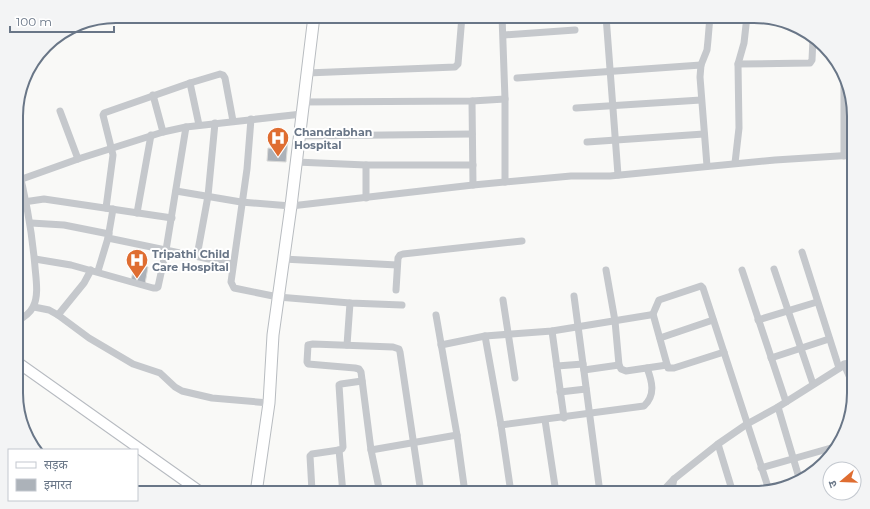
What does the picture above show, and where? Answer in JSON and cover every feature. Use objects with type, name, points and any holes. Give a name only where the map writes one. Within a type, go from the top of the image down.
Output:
[{"type":"main road","points":[[259,486],[269,402],[273,334],[291,206],[313,23]]},
{"type":"main road","points":[[23,366],[192,486]]},
{"type":"street","points":[[307,73],[455,67],[458,64],[461,23]]},
{"type":"street","points":[[503,23],[505,182]]},
{"type":"street","points":[[607,23],[618,175]]},
{"type":"street","points":[[707,166],[701,100],[700,65],[707,50],[709,23]]},
{"type":"street","points":[[735,163],[739,128],[738,64],[744,43],[746,23]]},
{"type":"street","points":[[504,35],[575,30]]},
{"type":"street","points":[[738,64],[810,64],[812,60],[813,44]]},
{"type":"street","points":[[517,78],[611,70],[700,65]]},
{"type":"street","points":[[58,315],[95,270],[109,236],[113,155],[103,116],[104,113],[153,95],[220,74],[223,75],[233,121]]},
{"type":"street","points":[[190,83],[199,125]]},
{"type":"street","points":[[844,94],[844,156]]},
{"type":"street","points":[[153,95],[163,132]]},
{"type":"street","points":[[303,102],[472,101],[505,99]]},
{"type":"street","points":[[576,108],[701,100]]},
{"type":"street","points":[[472,101],[473,185]]},
{"type":"street","points":[[60,111],[78,159]]},
{"type":"street","points":[[23,175],[163,132],[199,125],[302,114]]},
{"type":"street","points":[[251,119],[231,282],[234,288],[278,297],[350,303],[402,305]]},
{"type":"street","points":[[197,256],[208,196],[215,123]]},
{"type":"street","points":[[35,259],[71,264],[156,288],[160,283],[186,127]]},
{"type":"street","points":[[299,136],[472,134]]},
{"type":"street","points":[[587,142],[704,134]]},
{"type":"street","points":[[137,213],[151,135]]},
{"type":"street","points":[[176,191],[241,202],[291,206],[473,185],[571,176],[618,175],[735,163],[847,156]]},
{"type":"street","points":[[296,162],[366,165],[473,164]]},
{"type":"street","points":[[366,165],[366,198]]},
{"type":"street","points":[[23,188],[27,200],[31,223],[35,259],[36,296],[34,307],[23,317]]},
{"type":"street","points":[[23,201],[44,199],[172,218]]},
{"type":"street","points":[[31,223],[64,225],[166,250],[233,264]]},
{"type":"street","points":[[396,290],[397,265],[400,255],[522,242]]},
{"type":"street","points":[[802,252],[829,340],[847,376]]},
{"type":"street","points":[[283,259],[397,265]]},
{"type":"street","points":[[774,269],[813,384]]},
{"type":"street","points":[[606,270],[615,321],[619,365],[623,371],[667,365]]},
{"type":"street","points":[[742,270],[786,402]]},
{"type":"street","points":[[724,352],[674,368],[668,368],[653,314],[659,300],[701,286],[703,288],[724,352],[761,468],[767,485]]},
{"type":"street","points":[[574,296],[599,486]]},
{"type":"street","points":[[503,300],[516,378]]},
{"type":"street","points":[[758,320],[817,302]]},
{"type":"street","points":[[347,345],[350,303]]},
{"type":"street","points":[[34,307],[49,310],[58,315],[89,338],[133,364],[160,373],[174,387],[182,391],[212,398],[269,402]]},
{"type":"street","points":[[441,345],[485,336],[552,331],[653,314]]},
{"type":"street","points":[[436,315],[457,435],[464,486]]},
{"type":"street","points":[[660,338],[713,320]]},
{"type":"street","points":[[552,331],[564,418]]},
{"type":"street","points":[[485,336],[510,486]]},
{"type":"street","points":[[771,358],[829,340]]},
{"type":"street","points":[[379,486],[371,450],[361,372],[359,369],[355,368],[310,365],[307,362],[308,347],[310,344],[394,347],[399,349],[402,359],[420,486]]},
{"type":"street","points":[[668,486],[674,479],[718,444],[747,424],[778,407],[847,363]]},
{"type":"street","points":[[557,366],[583,367],[619,365]]},
{"type":"street","points":[[501,425],[564,418],[644,406],[649,399],[653,385],[647,368]]},
{"type":"street","points":[[312,486],[310,456],[312,454],[339,450],[343,447],[339,385],[362,381]]},
{"type":"street","points":[[560,392],[586,389]]},
{"type":"street","points":[[778,407],[798,475]]},
{"type":"street","points":[[546,420],[555,486]]},
{"type":"street","points":[[371,450],[457,435]]},
{"type":"street","points":[[718,444],[731,486]]},
{"type":"street","points":[[761,468],[829,449]]},
{"type":"street","points":[[339,450],[343,486]]},
{"type":"street","points":[[672,486],[674,479]]},
{"type":"building","points":[[279,140],[288,141],[286,162],[267,161],[268,148],[278,149]]},
{"type":"building","points":[[135,264],[148,267],[145,284],[131,280]]},
{"type":"place","name":"Chandrabhan Hospital","points":[[278,158]]},
{"type":"place","name":"Tripathi Child Care Hospital","points":[[137,280]]}]
